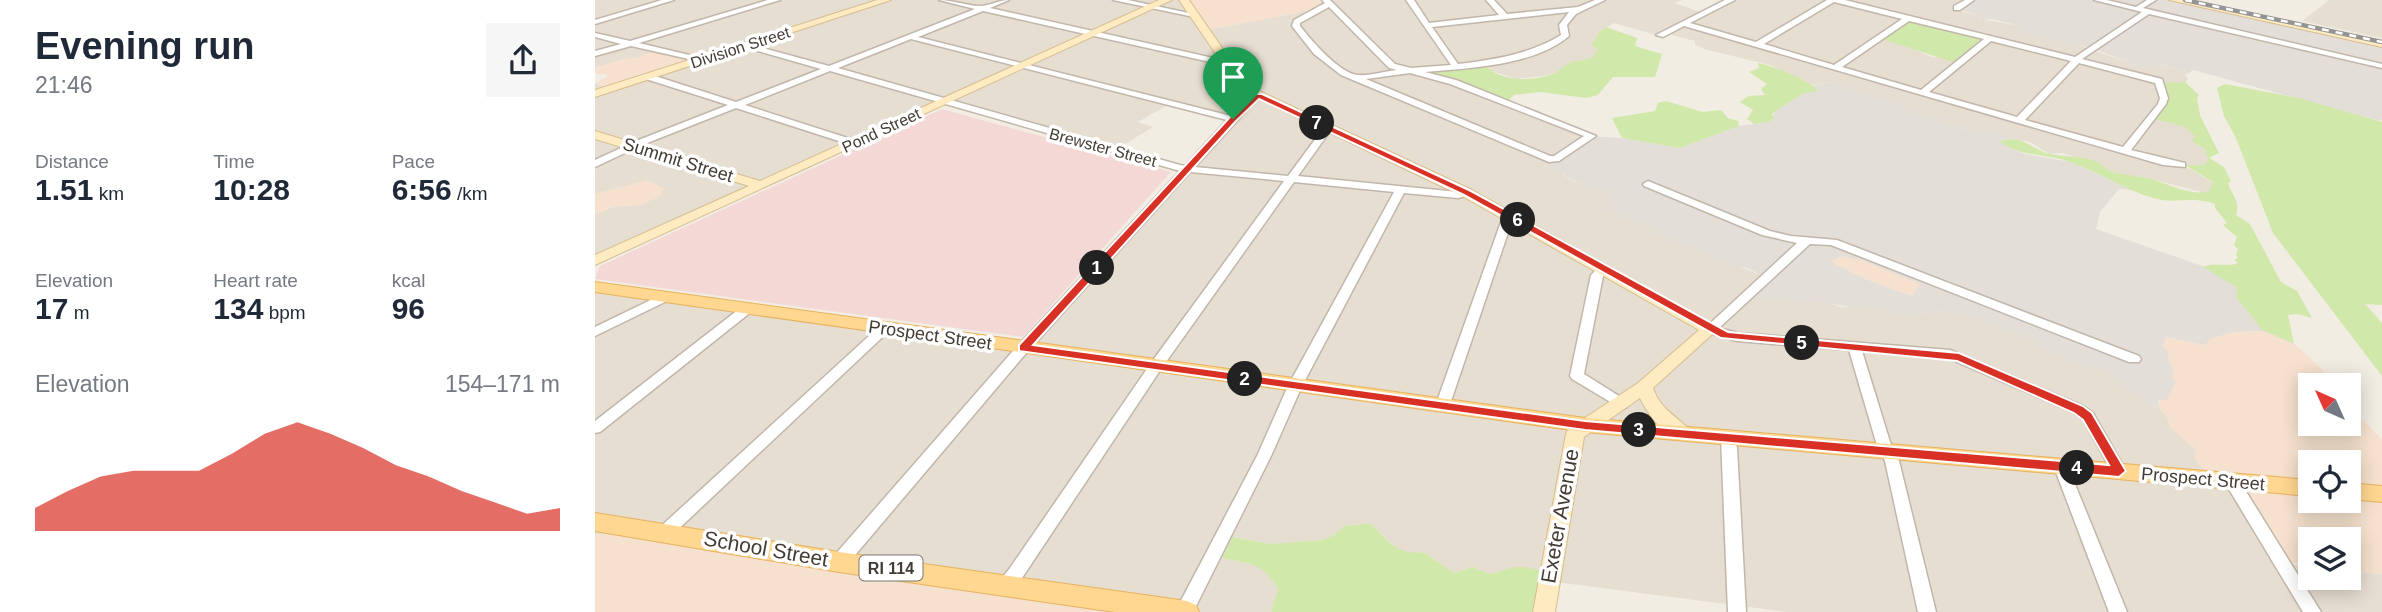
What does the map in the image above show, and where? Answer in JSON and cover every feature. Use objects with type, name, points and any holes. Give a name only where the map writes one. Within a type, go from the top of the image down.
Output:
[{"type":"main road","name":"Prospect Street","points":[[595,286],[665,298],[1585,425],[2298,487]]},
{"type":"main road","points":[[2361,492],[2382,494]]},
{"type":"main road","name":"School Street","points":[[595,522],[839,562],[1186,612]]},
{"type":"street","points":[[646,0],[658,4]]},
{"type":"street","points":[[595,22],[670,0]]},
{"type":"street","points":[[595,54],[776,0]]},
{"type":"street","name":"Division Street","points":[[595,94],[886,0]]},
{"type":"street","points":[[943,0],[1228,64]]},
{"type":"street","points":[[595,164],[737,104],[1005,0]]},
{"type":"street","points":[[1117,0],[1194,15]]},
{"type":"street","name":"Pond Street","points":[[595,261],[1167,0]]},
{"type":"street","points":[[1184,0],[1246,88],[1467,193],[1710,329],[1737,337],[1950,354],[2068,404],[2088,416],[2119,471]]},
{"type":"street","points":[[1409,0],[1455,65]]},
{"type":"street","points":[[1490,0],[1504,16]]},
{"type":"street","points":[[1570,0],[1579,9]]},
{"type":"street","points":[[1357,78],[1499,60],[1545,50],[1565,36],[1563,21],[1579,9],[1601,0]]},
{"type":"street","points":[[1660,36],[1731,0]]},
{"type":"street","points":[[1757,45],[1834,0],[2159,81],[2164,98],[2162,104],[2125,151]]},
{"type":"street","points":[[1957,8],[1970,0]]},
{"type":"street","points":[[2098,0],[2382,66]]},
{"type":"street","points":[[2137,9],[2153,0]]},
{"type":"street","points":[[2174,0],[2382,44]]},
{"type":"street","points":[[1328,2],[1387,63],[1402,71],[1453,82],[1591,136],[1556,159],[1549,159],[1333,67],[1296,26],[1301,18],[1328,2]]},
{"type":"street","points":[[1427,25],[1579,9]]},
{"type":"street","points":[[2019,121],[2078,61],[2147,12]]},
{"type":"street","points":[[1835,68],[1908,18]]},
{"type":"street","points":[[1684,24],[2166,163],[2181,165]]},
{"type":"street","points":[[595,35],[699,60]]},
{"type":"street","points":[[911,37],[1233,119]]},
{"type":"street","points":[[1922,93],[1990,38]]},
{"type":"street","name":"Brewster Street","points":[[747,45],[1188,169],[1458,195],[1467,193]]},
{"type":"street","points":[[649,77],[854,143]]},
{"type":"street","points":[[839,562],[1024,348],[1233,119],[1251,100],[1259,96]]},
{"type":"street","points":[[1005,584],[1016,573],[1156,366],[1325,132],[1331,129]]},
{"type":"street","name":"Summit Street","points":[[595,135],[761,185]]},
{"type":"street","points":[[1648,184],[1766,233],[1833,242],[2134,359]]},
{"type":"street","points":[[1186,612],[1264,456],[1295,386],[1400,190]]},
{"type":"street","points":[[1442,407],[1506,222],[1513,217]]},
{"type":"street","points":[[1585,425],[1622,404],[1644,387],[1807,240]]},
{"type":"street","points":[[1604,269],[1597,275],[1577,376],[1622,404]]},
{"type":"street","points":[[595,332],[665,298]]},
{"type":"street","points":[[595,428],[747,309]]},
{"type":"street","points":[[665,532],[885,328]]},
{"type":"street","points":[[1855,348],[1892,461],[1927,612]]},
{"type":"street","points":[[1644,387],[1660,418],[1683,434]]},
{"type":"street","name":"Exeter Avenue","points":[[1544,612],[1575,433],[1585,425]]},
{"type":"street","points":[[1728,437],[1737,612]]},
{"type":"street","points":[[2061,467],[2118,612]]},
{"type":"street","points":[[2231,481],[2312,612]]},
{"type":"shaded area","points":[[595,0],[1188,0],[1207,30],[1307,11],[1321,7],[1326,0],[1682,0],[1674,3],[1706,14],[1734,0],[1973,0],[1960,11],[1977,15],[1980,19],[2022,26],[2133,64],[2148,68],[2155,63],[2189,73],[2185,75],[2188,79],[2156,119],[2185,127],[2196,136],[2193,141],[2205,149],[2208,160],[2205,165],[2185,166],[2214,183],[2209,192],[2144,177],[2127,176],[2108,170],[2095,161],[2081,160],[2063,153],[2049,154],[2030,142],[2011,139],[1986,130],[1982,133],[1945,124],[1912,113],[1899,104],[1829,82],[1810,85],[1770,65],[1708,50],[1695,45],[1695,41],[1667,34],[1656,35],[1614,23],[1600,31],[1598,50],[1594,58],[1571,63],[1544,76],[1515,79],[1490,70],[1487,66],[1426,69],[1590,136],[1562,175],[1592,189],[1608,191],[1611,202],[1620,214],[1651,226],[1656,233],[1840,307],[1874,307],[1900,316],[1914,317],[1922,313],[1942,311],[1969,316],[2010,333],[2017,332],[2076,364],[2105,371],[2150,407],[2158,406],[2167,417],[2171,428],[2237,482],[2293,565],[2298,565],[2298,590],[2361,590],[2361,572],[2382,574],[2382,612],[1787,612],[1555,582],[1517,567],[1496,575],[1473,567],[1454,573],[1424,552],[1401,552],[1369,523],[1345,526],[1322,540],[1270,544],[1234,537],[1222,558],[1259,565],[1268,572],[1278,589],[1271,612],[1161,612],[625,530],[595,535],[595,287],[1024,348],[1230,122],[1166,106],[1138,122],[1153,127],[1115,150],[947,102],[595,263],[595,214],[616,206],[634,206],[622,187],[595,194],[595,83],[610,90],[637,58],[595,68]],"holes":[[[1995,40],[1969,60],[1932,57],[1906,46]]]},
{"type":"shaded area","points":[[1188,0],[1326,0],[1328,4],[1307,11],[1207,30]]},
{"type":"shaded area","points":[[1973,0],[2175,0],[2382,44],[2382,119],[2380,121],[2193,70],[2189,73],[2156,63],[2148,68],[2094,49],[2018,31],[2021,26],[1991,19],[1982,20],[1977,15],[1958,9]]},
{"type":"shaded area","points":[[2329,0],[2382,0],[2382,38],[2302,21]]},
{"type":"shaded area","points":[[657,49],[704,60],[609,90],[595,83],[608,77],[606,74],[595,74],[595,68],[637,58]]},
{"type":"shaded area","points":[[1829,82],[1899,104],[1912,113],[1927,117],[1936,115],[1945,124],[1955,122],[1961,128],[1982,133],[1986,129],[2011,139],[2002,140],[2006,146],[2025,154],[2071,162],[2131,190],[2119,189],[2100,212],[2096,229],[2211,269],[2236,287],[2246,309],[2264,331],[2233,332],[2212,338],[2204,345],[2166,337],[2163,347],[2168,351],[2174,371],[2172,376],[2176,382],[2167,400],[2159,400],[2158,406],[2150,407],[2105,371],[2076,364],[2040,347],[2035,341],[2017,332],[2010,333],[1969,316],[1942,311],[1922,313],[1914,317],[1900,316],[1874,307],[1863,309],[1826,303],[1752,298],[1769,279],[1656,233],[1651,226],[1610,210],[1607,206],[1611,202],[1607,198],[1608,191],[1592,189],[1551,169],[1551,159],[1590,136],[1633,139],[1680,148],[1739,126],[1769,122],[1776,111],[1804,93],[1818,91],[1813,85]],"holes":[[[1841,256],[1864,261],[1920,284],[1912,296],[1865,279],[1831,262]]]},
{"type":"shaded area","points":[[942,109],[1171,172],[1023,337],[595,279],[600,266]]},
{"type":"shaded area","points":[[648,180],[665,189],[661,191],[662,195],[642,205],[616,206],[595,214],[595,194]]},
{"type":"shaded area","points":[[1841,256],[1864,261],[1921,284],[1912,296],[1865,279],[1830,262]]},
{"type":"shaded area","points":[[2264,331],[2294,344],[2322,369],[2324,373],[2298,373],[2298,436],[2361,436],[2361,419],[2382,440],[2382,574],[2361,572],[2361,527],[2298,527],[2298,564],[2288,562],[2242,486],[2209,479],[2195,458],[2196,450],[2171,428],[2167,417],[2158,406],[2174,371],[2163,347],[2166,337],[2203,345],[2212,338],[2233,332]]},
{"type":"shaded area","points":[[625,530],[1161,612],[595,612],[595,535]]},
{"type":"green space","points":[[1912,19],[1995,40],[1962,65],[1882,39]]},
{"type":"green space","points":[[1606,27],[1637,38],[1635,46],[1662,54],[1655,77],[1613,77],[1598,95],[1586,98],[1540,92],[1514,95],[1508,101],[1421,73],[1426,69],[1487,66],[1493,72],[1510,78],[1547,76],[1568,64],[1592,57],[1598,50],[1592,45],[1600,31]]},
{"type":"green space","points":[[1758,63],[1791,74],[1819,91],[1804,93],[1772,114],[1774,118],[1769,122],[1754,124],[1747,119],[1753,110],[1740,102],[1748,96],[1765,95],[1761,89],[1767,84],[1749,72],[1759,68]]},
{"type":"green space","points":[[2185,82],[2199,95],[2197,98],[2200,115],[2219,153],[2209,158],[2224,167],[2231,181],[2228,184],[2237,202],[2236,215],[2250,224],[2281,282],[2297,291],[2312,318],[2298,314],[2288,315],[2294,344],[2262,330],[2237,298],[2236,287],[2203,267],[2238,263],[2234,260],[2238,258],[2238,249],[2234,245],[2237,237],[2223,225],[2227,223],[2215,208],[2215,204],[2199,200],[2170,201],[2153,198],[2072,163],[2018,151],[2000,142],[2007,139],[2019,140],[2050,154],[2093,160],[2115,172],[2147,178],[2186,191],[2209,191],[2213,182],[2185,165],[2205,165],[2208,160],[2205,149],[2192,141],[2195,136],[2185,127],[2155,119],[2168,101],[2162,83]]},
{"type":"green space","points":[[2225,84],[2299,98],[2382,122],[2382,305],[2365,304],[2382,323],[2382,376],[2273,233],[2236,138],[2224,116],[2217,88]]},
{"type":"green space","points":[[1666,101],[1703,112],[1721,110],[1728,118],[1738,121],[1739,126],[1680,148],[1622,138],[1612,118],[1655,111],[1658,103]]},
{"type":"green space","points":[[1370,523],[1394,546],[1407,552],[1424,552],[1454,573],[1473,567],[1485,573],[1494,573],[1519,567],[1554,574],[1550,612],[1271,612],[1278,589],[1267,574],[1255,566],[1222,558],[1233,537],[1270,544],[1322,540],[1345,526]]},
{"type":"railway","points":[[2185,0],[2382,42]]},
{"type":"route","points":[[1259,96],[1467,193],[1725,335],[1950,354],[1959,357],[2068,404],[2088,416],[2119,471],[1585,425],[1024,348],[1233,119],[1251,100],[1259,96]]}]
